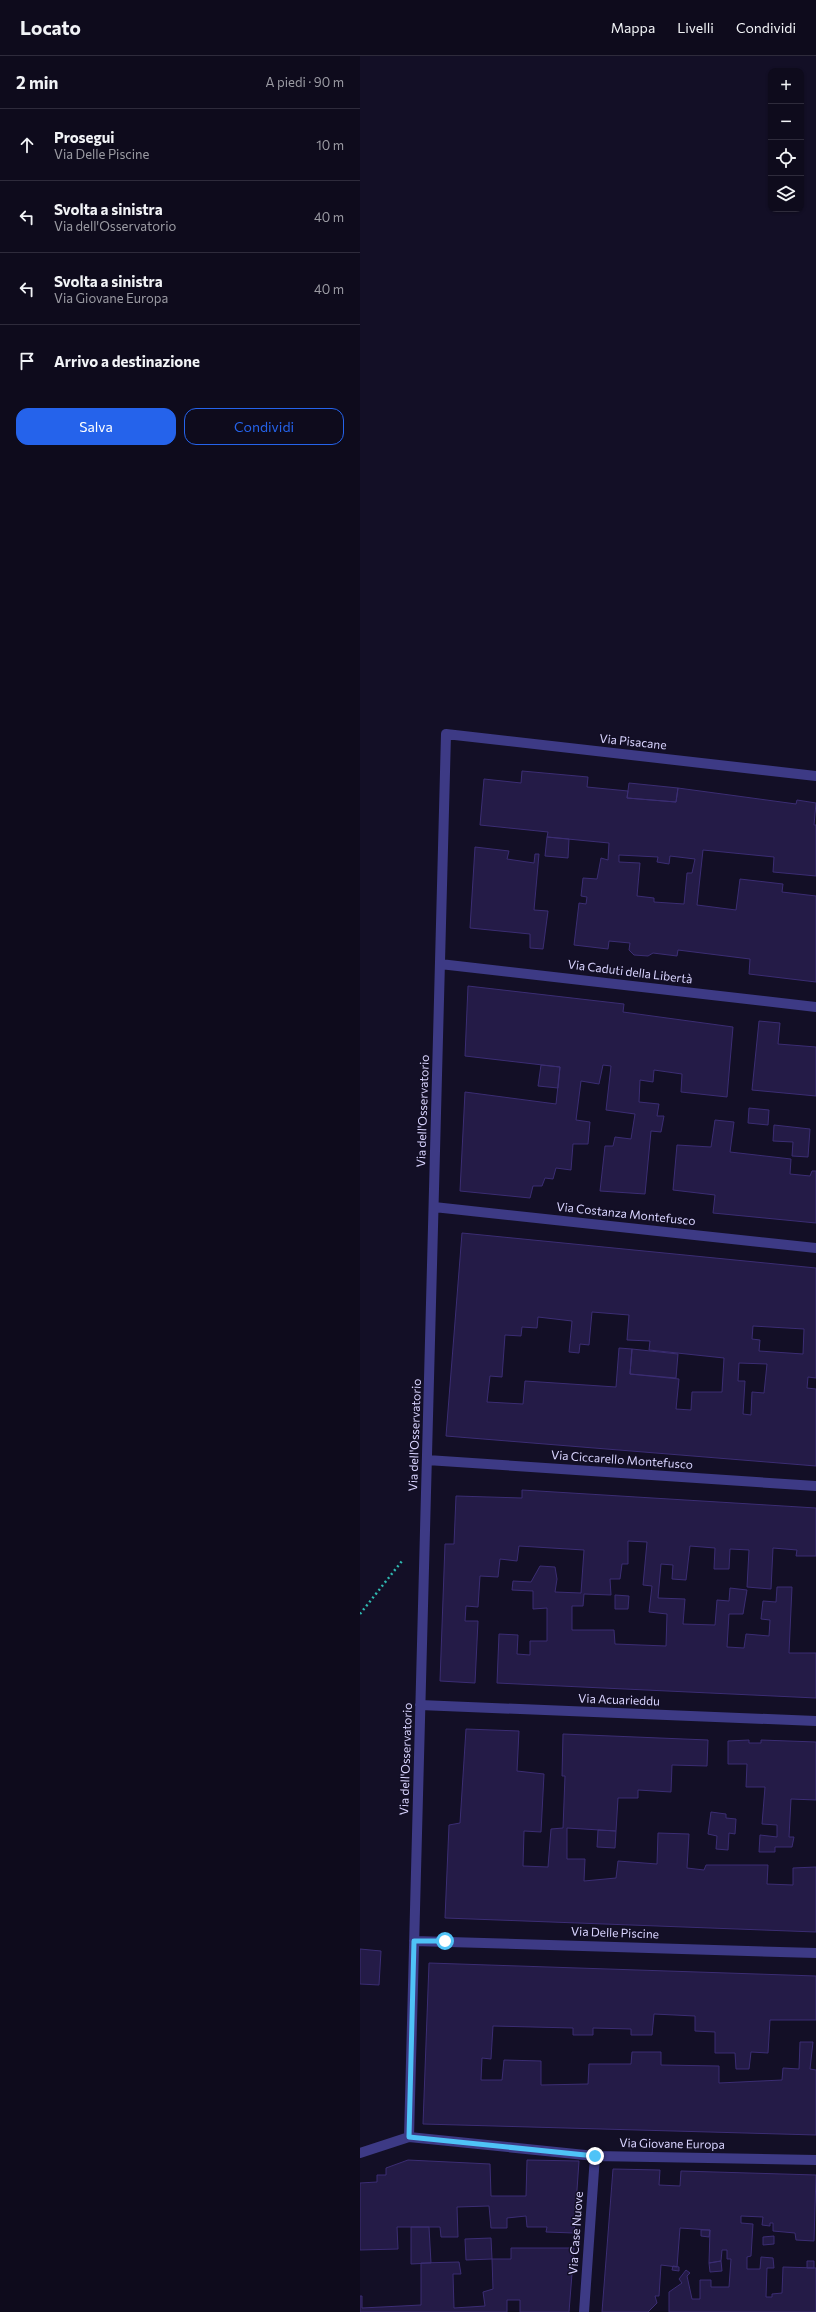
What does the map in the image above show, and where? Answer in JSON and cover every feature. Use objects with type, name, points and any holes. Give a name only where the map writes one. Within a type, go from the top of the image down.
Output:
[{"type":"street","name":"Via Pisacane","points":[[446,734],[816,776]]},
{"type":"street","name":"Via dell'Osservatorio","points":[[409,2137],[446,734]]},
{"type":"street","name":"Via Caduti della Libertà","points":[[440,964],[816,1007]]},
{"type":"street","name":"Via Costanza Montefusco","points":[[434,1207],[816,1248]]},
{"type":"street","name":"Via Ciccarello Montefusco","points":[[427,1460],[816,1486]]},
{"type":"street","name":"Via Acuarieddu","points":[[420,1705],[816,1721]]},
{"type":"street","name":"Via Delle Piscine","points":[[414,1941],[816,1953]]},
{"type":"street","points":[[360,2153],[409,2137]]},
{"type":"street","name":"Via Giovane Europa","points":[[409,2137],[595,2156],[816,2160]]},
{"type":"street","name":"Via Case Nuove","points":[[584,2312],[595,2156]]},
{"type":"path","points":[[360,1614],[425,1531]]},
{"type":"building","points":[[522,771],[588,777],[587,787],[628,791],[627,798],[676,802],[678,788],[796,804],[797,800],[816,803],[814,825],[816,825],[816,876],[773,872],[774,857],[703,850],[697,905],[736,910],[740,879],[783,884],[782,892],[816,896],[816,982],[749,974],[750,959],[678,950],[677,956],[653,953],[648,956],[634,955],[629,950],[630,943],[609,941],[608,949],[574,945],[579,903],[586,904],[587,897],[581,896],[583,878],[597,879],[601,858],[608,860],[609,843],[547,837],[548,832],[480,825],[484,779],[521,783]],"holes":[[[619,855],[658,857],[657,862],[669,864],[670,856],[695,859],[692,873],[687,873],[684,904],[654,902],[654,898],[637,896],[640,863],[619,862]]]},
{"type":"building","points":[[629,783],[678,788],[676,802],[627,798]]},
{"type":"building","points":[[547,837],[569,839],[568,858],[545,856]]},
{"type":"building","points":[[475,847],[509,851],[507,859],[534,863],[535,854],[539,854],[534,910],[548,911],[543,949],[530,948],[530,934],[470,928]]},
{"type":"building","points":[[468,986],[624,1004],[623,1012],[733,1027],[727,1097],[681,1092],[682,1074],[654,1070],[653,1082],[640,1080],[639,1102],[659,1104],[657,1116],[664,1116],[661,1132],[651,1131],[645,1194],[600,1191],[605,1146],[613,1146],[615,1137],[631,1139],[635,1114],[606,1110],[611,1066],[603,1065],[599,1084],[581,1081],[576,1120],[590,1122],[588,1144],[573,1144],[571,1170],[556,1168],[553,1179],[545,1178],[542,1186],[533,1186],[530,1198],[460,1191],[465,1092],[556,1104],[560,1067],[465,1056]]},
{"type":"building","points":[[759,1021],[780,1023],[778,1044],[816,1047],[816,1096],[752,1090]]},
{"type":"building","points":[[541,1065],[560,1067],[558,1088],[538,1086]]},
{"type":"building","points":[[749,1108],[769,1110],[768,1125],[748,1123]]},
{"type":"building","points":[[715,1120],[734,1122],[730,1152],[791,1159],[790,1174],[810,1176],[812,1171],[816,1171],[816,1223],[713,1213],[715,1195],[673,1190],[677,1145],[711,1147]]},
{"type":"building","points":[[774,1125],[810,1129],[808,1157],[792,1156],[793,1142],[773,1141]]},
{"type":"building","points":[[462,1233],[816,1268],[816,1378],[808,1377],[807,1388],[816,1389],[816,1466],[446,1436]],"holes":[[[592,1312],[629,1315],[627,1340],[650,1341],[649,1350],[724,1358],[722,1392],[692,1392],[691,1410],[676,1409],[679,1379],[630,1374],[632,1349],[619,1348],[616,1387],[525,1381],[523,1404],[487,1402],[490,1376],[502,1377],[505,1335],[521,1336],[522,1327],[537,1328],[538,1317],[572,1321],[569,1352],[579,1353],[580,1344],[589,1345]],[[753,1326],[804,1329],[803,1354],[759,1351],[760,1340],[752,1339]],[[739,1363],[767,1364],[764,1393],[752,1392],[751,1415],[743,1414],[745,1381],[738,1381]]]},
{"type":"building","points":[[632,1349],[678,1354],[676,1378],[630,1374]]},
{"type":"building","points":[[522,1490],[816,1508],[816,1556],[796,1556],[797,1550],[773,1548],[771,1589],[747,1587],[749,1550],[730,1549],[729,1569],[714,1569],[715,1548],[690,1546],[686,1580],[672,1579],[673,1565],[661,1564],[658,1598],[685,1599],[683,1624],[715,1625],[717,1600],[729,1601],[730,1588],[747,1590],[743,1614],[729,1614],[727,1647],[744,1648],[746,1634],[769,1636],[770,1620],[761,1619],[763,1601],[776,1602],[777,1587],[792,1587],[789,1653],[816,1653],[816,1698],[497,1683],[499,1634],[518,1635],[517,1654],[530,1655],[530,1641],[547,1641],[547,1608],[533,1609],[533,1591],[512,1590],[513,1581],[531,1582],[540,1566],[555,1567],[557,1579],[555,1592],[581,1593],[584,1550],[519,1546],[517,1561],[500,1559],[498,1577],[480,1576],[478,1607],[466,1606],[465,1621],[478,1621],[475,1683],[440,1681],[445,1544],[454,1544],[456,1496],[522,1498]],"holes":[[[628,1541],[647,1542],[643,1585],[652,1586],[649,1612],[667,1614],[666,1646],[615,1644],[614,1630],[572,1630],[572,1606],[583,1606],[584,1594],[611,1595],[610,1579],[620,1579],[622,1564],[628,1564]]]},
{"type":"building","points":[[615,1595],[629,1596],[628,1609],[615,1609]]},
{"type":"building","points":[[466,1729],[519,1731],[517,1771],[544,1774],[541,1832],[524,1831],[523,1866],[548,1867],[551,1829],[563,1828],[565,1776],[562,1776],[563,1734],[708,1740],[707,1766],[672,1765],[671,1792],[638,1790],[638,1798],[618,1798],[616,1831],[567,1828],[567,1859],[585,1859],[584,1881],[616,1878],[618,1861],[657,1864],[658,1833],[689,1834],[687,1868],[704,1870],[706,1865],[768,1865],[767,1884],[793,1885],[793,1868],[816,1867],[816,1932],[445,1918],[449,1825],[460,1823]]},
{"type":"building","points":[[749,1740],[749,1743],[761,1743],[761,1740],[816,1742],[816,1800],[791,1799],[789,1837],[794,1837],[792,1847],[775,1847],[775,1852],[759,1852],[760,1835],[777,1837],[777,1825],[762,1824],[765,1787],[746,1787],[747,1764],[728,1764],[728,1741]]},
{"type":"building","points":[[711,1812],[726,1814],[726,1818],[736,1819],[735,1834],[729,1833],[728,1850],[716,1849],[717,1836],[708,1834]]},
{"type":"building","points":[[598,1830],[616,1831],[615,1848],[597,1847]]},
{"type":"building","points":[[360,1949],[381,1951],[379,1985],[360,1984]]},
{"type":"building","points":[[429,1963],[816,1976],[816,2020],[770,2020],[768,2053],[751,2052],[749,2069],[736,2069],[735,2053],[715,2053],[715,2032],[695,2031],[695,2016],[654,2014],[652,2035],[631,2035],[631,2029],[593,2028],[593,2035],[573,2035],[573,2028],[493,2026],[491,2059],[482,2058],[481,2080],[502,2080],[504,2060],[541,2061],[541,2085],[588,2084],[589,2064],[631,2064],[632,2052],[661,2052],[661,2065],[719,2066],[719,2083],[782,2080],[783,2068],[799,2069],[800,2042],[813,2042],[810,2069],[816,2070],[816,2135],[423,2124]]},
{"type":"building","points":[[408,2160],[490,2164],[491,2196],[526,2196],[527,2160],[579,2161],[574,2233],[546,2232],[547,2227],[527,2227],[526,2216],[507,2218],[507,2228],[491,2228],[489,2206],[457,2207],[458,2237],[441,2237],[440,2227],[397,2227],[398,2249],[360,2250],[360,2183],[377,2182],[377,2175],[386,2175],[386,2168]]},
{"type":"building","points":[[613,2169],[660,2170],[659,2185],[680,2186],[681,2171],[816,2175],[814,2241],[796,2240],[795,2233],[773,2231],[773,2223],[770,2223],[770,2226],[762,2225],[763,2217],[741,2216],[741,2223],[753,2224],[751,2256],[747,2257],[747,2269],[760,2269],[761,2257],[773,2258],[774,2268],[767,2268],[766,2297],[772,2297],[772,2294],[782,2293],[783,2267],[816,2268],[816,2312],[669,2312],[669,2292],[682,2283],[679,2279],[686,2270],[690,2273],[687,2276],[692,2299],[700,2299],[700,2280],[711,2280],[711,2287],[729,2287],[731,2259],[727,2259],[727,2250],[722,2250],[721,2261],[709,2263],[710,2230],[680,2228],[677,2267],[661,2265],[659,2296],[655,2296],[657,2303],[648,2312],[602,2312]]},
{"type":"building","points":[[411,2227],[429,2227],[431,2263],[411,2264]]},
{"type":"building","points":[[701,2230],[710,2230],[709,2237],[701,2236]]},
{"type":"building","points":[[774,2236],[774,2244],[763,2245],[763,2237]]},
{"type":"building","points":[[491,2238],[492,2259],[466,2260],[465,2239]]},
{"type":"building","points":[[511,2248],[574,2248],[569,2312],[520,2312],[520,2300],[507,2300],[507,2312],[360,2312],[360,2296],[362,2296],[362,2308],[421,2305],[421,2263],[459,2262],[461,2274],[453,2274],[454,2308],[485,2306],[483,2292],[493,2289],[492,2259],[511,2259]]},
{"type":"building","points":[[721,2261],[722,2271],[710,2272],[709,2263]]},
{"type":"building","points":[[807,2261],[814,2261],[814,2268],[807,2268]]},
{"type":"building","points":[[673,2266],[679,2267],[679,2271],[672,2270]]},
{"type":"route","points":[[445,1941],[414,1941],[409,2137],[595,2156]]}]
